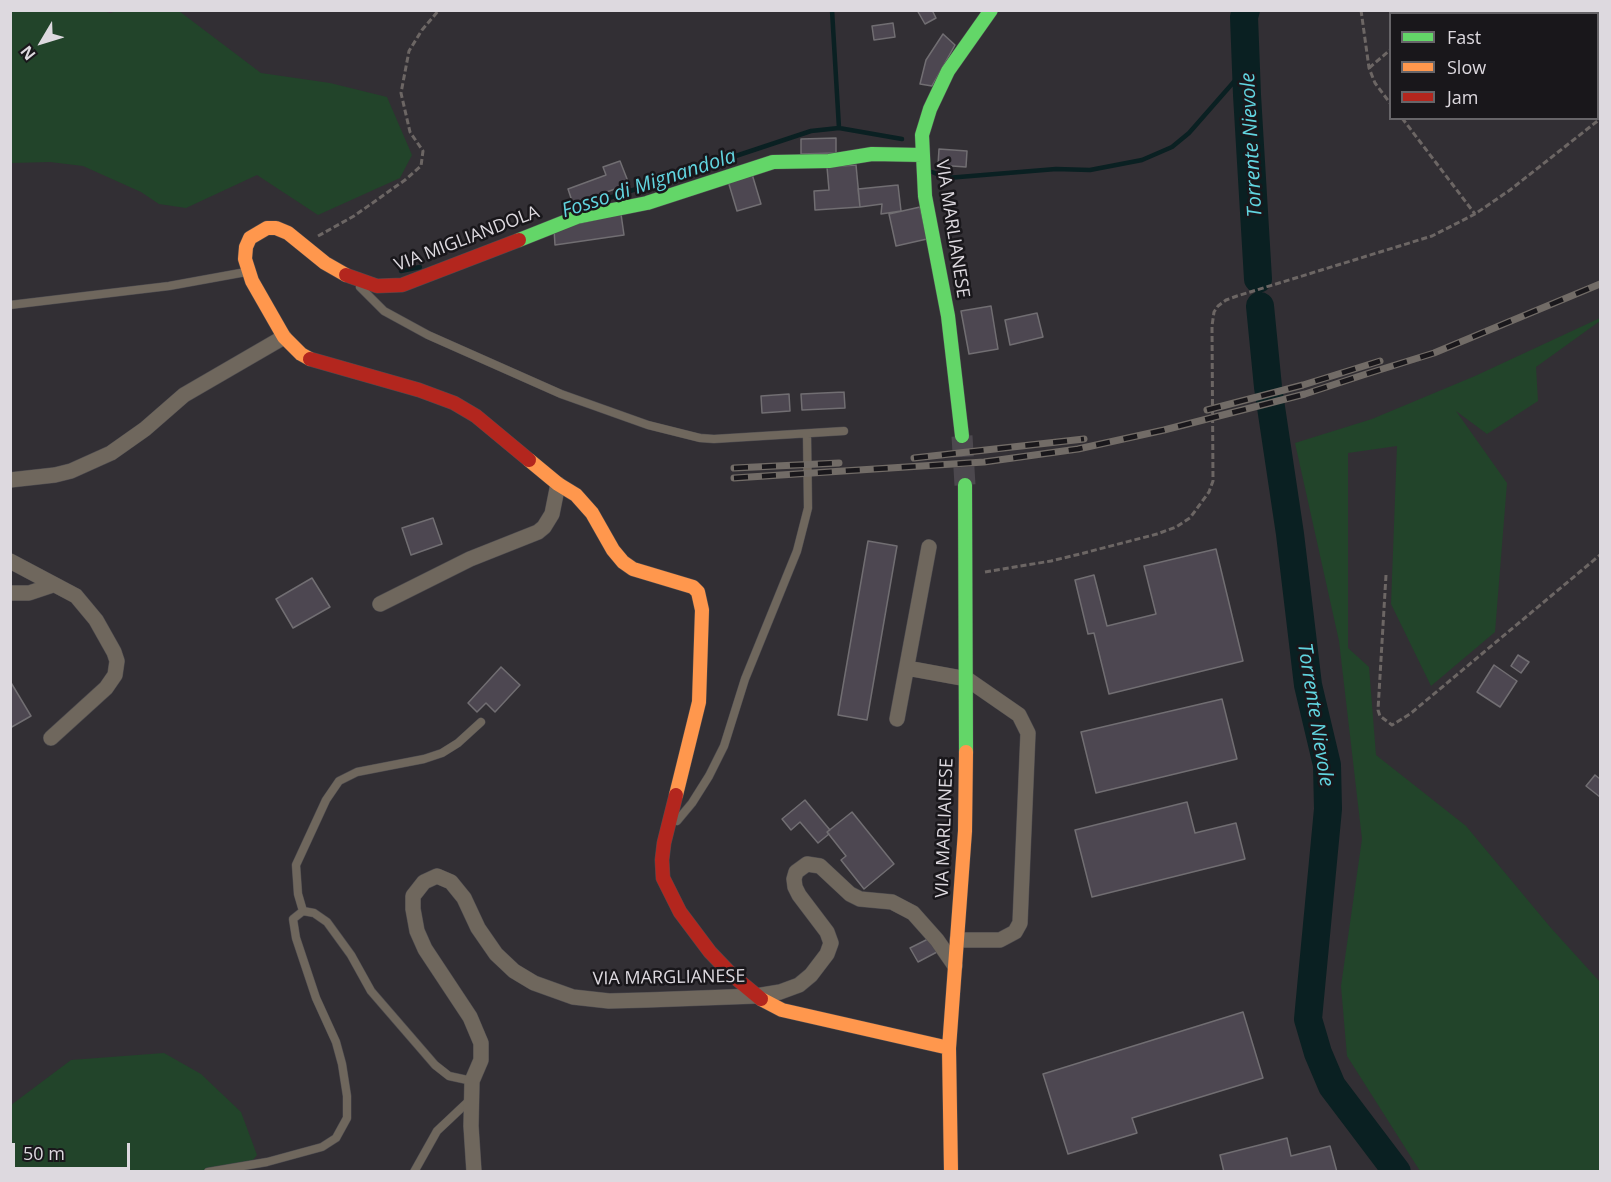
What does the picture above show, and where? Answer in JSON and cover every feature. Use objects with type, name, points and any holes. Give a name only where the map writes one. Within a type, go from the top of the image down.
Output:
[{"type":"street","name":"VIA MARLIANESE","points":[[962,436],[948,316],[925,196],[922,135],[930,109],[948,71],[991,10]]},
{"type":"street","name":"VIA MIGLIANDOLA","points":[[247,271],[246,247],[250,238],[267,228],[276,228],[288,233],[325,263],[353,279],[377,286],[402,285],[577,217],[647,203],[773,162],[829,161],[872,154],[922,155]]},
{"type":"street","points":[[247,271],[284,337],[309,359],[419,390],[454,403],[494,431],[558,484],[585,503],[613,550],[623,562],[633,569],[693,587],[701,600],[699,702],[662,860],[663,878],[680,912],[710,952],[756,996],[782,1010],[949,1048]]},
{"type":"street","points":[[10,480],[72,471],[111,453],[145,429],[184,395],[284,337]]},
{"type":"street","points":[[380,604],[470,559],[538,532],[552,514],[558,484]]},
{"type":"street","name":"VIA MARLIANESE","points":[[951,1172],[949,1048],[965,831],[967,679],[965,485]]},
{"type":"street","points":[[897,719],[929,547]]},
{"type":"street","points":[[10,561],[76,597],[89,610],[106,634],[117,661],[115,675],[106,688],[51,738]]},
{"type":"street","points":[[10,593],[29,593],[53,585]]},
{"type":"street","points":[[907,668],[967,679],[1018,715],[1027,727],[1028,750],[1018,928],[1010,935],[1000,939],[957,940]]},
{"type":"street","name":"VIA MARGLIANESE","points":[[474,1172],[471,1126],[472,1081],[481,1060],[481,1043],[470,1017],[425,949],[417,931],[413,909],[413,896],[424,882],[437,876],[451,882],[464,898],[478,928],[496,954],[514,971],[534,983],[573,997],[609,1000],[756,996],[780,992],[799,985],[811,975],[827,954],[831,943],[830,938],[795,887],[796,872],[807,864],[819,866],[850,894],[860,899],[892,902],[913,913],[931,932],[955,966]]},
{"type":"lane","points":[[10,306],[169,286],[247,271]]},
{"type":"lane","points":[[353,279],[374,302],[408,326],[520,377],[620,417],[699,438],[844,431]]},
{"type":"lane","points":[[667,831],[692,803],[724,746],[745,679],[797,551],[808,508],[807,434]]},
{"type":"lane","points":[[303,911],[298,894],[296,865],[326,800],[339,781],[357,772],[424,759],[442,753],[458,743],[481,722]]},
{"type":"lane","points":[[208,1172],[267,1162],[322,1147],[336,1138],[347,1118],[342,1064],[336,1042],[315,998],[297,938],[293,919],[303,911],[314,913],[327,922],[351,955],[371,991],[435,1065],[449,1076],[472,1081]]},
{"type":"lane","points":[[414,1172],[437,1131],[472,1098]]},
{"type":"path","points":[[303,244],[354,216],[421,166],[423,151],[410,132],[401,93],[408,51],[439,10]]},
{"type":"path","points":[[1361,10],[1369,68],[1375,83],[1389,102]]},
{"type":"path","points":[[1369,68],[1389,51]]},
{"type":"path","points":[[1404,120],[1475,214]]},
{"type":"path","points":[[965,575],[1080,554],[1157,534],[1176,527],[1190,518],[1209,492],[1213,481],[1212,326],[1214,312],[1218,306],[1237,296],[1432,236],[1475,214],[1538,170],[1599,120]]},
{"type":"path","points":[[1386,575],[1378,710],[1380,716],[1392,725],[1410,714],[1600,555]]},
{"type":"green space","points":[[121,10],[179,11],[261,73],[330,83],[387,97],[412,155],[400,178],[318,215],[257,175],[186,208],[159,204],[141,192],[83,166],[50,162],[11,163],[11,11],[104,11],[110,13]]},
{"type":"green space","points":[[1600,318],[1600,321],[1536,367],[1538,401],[1487,434],[1456,411],[1507,483],[1495,632],[1431,686],[1391,604],[1397,446],[1348,453],[1348,648],[1369,667],[1376,755],[1466,826],[1551,928],[1600,982],[1600,1171],[1420,1171],[1347,1056],[1341,986],[1362,839],[1339,641],[1295,443],[1372,419],[1475,376]]},
{"type":"green space","points":[[164,1053],[201,1074],[241,1112],[257,1155],[244,1171],[11,1172],[11,1105],[71,1060]]},
{"type":"building","points":[[917,10],[932,10],[936,18],[925,24]]},
{"type":"building","points":[[893,23],[895,37],[874,40],[872,26]]},
{"type":"building","points":[[943,34],[955,45],[932,86],[920,84],[926,60]]},
{"type":"building","points":[[836,138],[836,153],[801,154],[801,139]]},
{"type":"building","points":[[939,149],[967,151],[966,167],[938,165]]},
{"type":"building","points":[[620,161],[629,184],[573,204],[568,189],[606,175],[603,167]]},
{"type":"building","points":[[856,165],[860,207],[815,210],[814,191],[829,190],[827,167]]},
{"type":"building","points":[[752,174],[761,204],[737,211],[728,181]]},
{"type":"building","points":[[898,185],[901,211],[881,214],[882,204],[860,207],[858,189]]},
{"type":"building","points":[[920,207],[927,239],[896,246],[889,214]]},
{"type":"building","points":[[621,214],[624,235],[555,245],[554,229]]},
{"type":"building","points":[[991,306],[998,349],[969,354],[961,311]]},
{"type":"building","points":[[1037,313],[1043,337],[1010,345],[1005,320]]},
{"type":"building","points":[[844,392],[845,408],[802,410],[801,394]]},
{"type":"building","points":[[789,394],[790,411],[762,413],[761,396]]},
{"type":"building","points":[[433,518],[442,544],[411,555],[402,528]]},
{"type":"building","points":[[868,541],[897,546],[867,720],[838,715]]},
{"type":"building","points":[[1216,549],[1243,661],[1109,694],[1094,633],[1088,634],[1075,580],[1094,575],[1107,626],[1156,614],[1144,566]]},
{"type":"building","points":[[312,578],[330,607],[293,628],[276,599]]},
{"type":"building","points":[[1518,655],[1529,662],[1521,673],[1511,666]]},
{"type":"building","points":[[1494,665],[1517,681],[1500,707],[1477,692]]},
{"type":"building","points":[[501,667],[520,685],[495,712],[486,703],[477,712],[468,703]]},
{"type":"building","points":[[10,681],[31,716],[10,728]]},
{"type":"building","points":[[1222,699],[1237,759],[1096,793],[1081,732]]},
{"type":"building","points":[[1595,775],[1600,779],[1600,797],[1586,786]]},
{"type":"building","points":[[805,800],[830,830],[827,832],[829,834],[818,843],[800,822],[791,830],[782,819]]},
{"type":"building","points":[[1187,802],[1195,833],[1236,823],[1245,859],[1092,897],[1075,830]]},
{"type":"building","points":[[852,812],[894,864],[864,889],[841,860],[846,856],[827,832]]},
{"type":"building","points":[[930,938],[937,952],[918,962],[910,948]]},
{"type":"building","points":[[1243,1012],[1263,1078],[1132,1118],[1137,1133],[1068,1154],[1043,1074]]},
{"type":"building","points":[[1287,1138],[1291,1156],[1330,1146],[1337,1172],[1224,1172],[1220,1155]]},
{"type":"waterway","points":[[832,10],[839,128]]},
{"type":"waterway","name":"Torrente Nievole","points":[[1246,10],[1244,17],[1247,95],[1258,279]]},
{"type":"waterway","name":"Fosso di Mignandola","points":[[932,172],[947,178],[1056,169],[1090,170],[1142,160],[1172,147],[1189,133],[1246,68]]},
{"type":"waterway","name":"Fosso di Mignandola","points":[[588,205],[811,131],[839,128],[902,139]]},
{"type":"waterway","name":"Fosso di Mignandola","points":[[401,271],[420,267]]},
{"type":"waterway","name":"Torrente Nievole","points":[[1260,306],[1268,387],[1290,534],[1308,685],[1327,765],[1328,809],[1308,1019],[1318,1053],[1332,1086],[1397,1172]]},
{"type":"tunnel","points":[[962,436],[965,485]]},
{"type":"railway","points":[[734,478],[984,462],[1078,449],[1164,430],[1305,394],[1434,353],[1600,284]]},
{"type":"railway","points":[[1207,410],[1303,385],[1380,361]]},
{"type":"railway","points":[[914,458],[1084,439]]},
{"type":"railway","points":[[734,468],[839,463]]},
{"type":"traffic: fast","points":[[962,436],[948,316],[925,196],[922,135],[930,109],[948,71],[991,10]]},
{"type":"traffic: fast","points":[[519,240],[577,217],[647,203],[773,162],[829,161],[872,154],[922,155]]},
{"type":"traffic: fast","points":[[965,485],[966,752]]},
{"type":"traffic: slow","points":[[310,359],[301,354],[284,337],[252,281],[245,259],[246,247],[250,238],[267,228],[276,228],[288,233],[325,263],[346,275]]},
{"type":"traffic: slow","points":[[529,460],[558,484],[576,495],[592,513],[613,550],[623,562],[633,569],[693,587],[698,592],[702,610],[699,702],[676,795]]},
{"type":"traffic: slow","points":[[951,1172],[949,1048],[965,831],[966,752]]},
{"type":"traffic: slow","points":[[761,999],[782,1010],[949,1048]]},
{"type":"traffic: jam","points":[[346,275],[377,286],[402,285],[519,240]]},
{"type":"traffic: jam","points":[[310,359],[419,390],[454,403],[476,416],[529,460]]},
{"type":"traffic: jam","points":[[676,795],[664,843],[663,878],[680,912],[710,952],[732,975],[761,999]]}]
